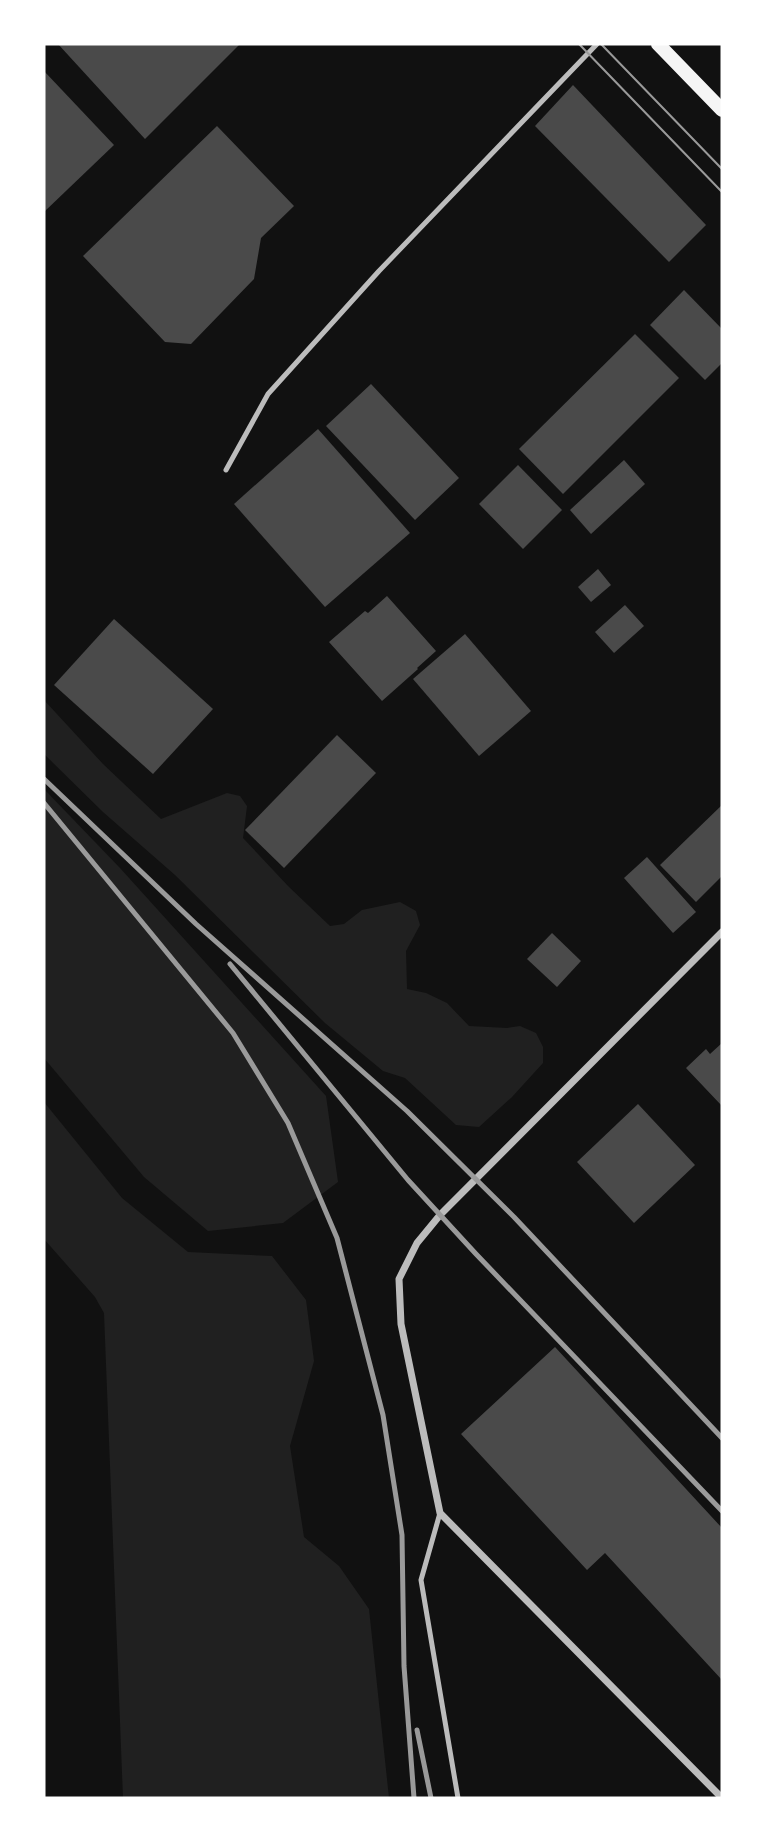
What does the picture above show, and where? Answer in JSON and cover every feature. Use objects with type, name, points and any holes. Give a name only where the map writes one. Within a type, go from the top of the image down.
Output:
[{"type":"main road","points":[[658,44],[722,110]]},
{"type":"street","points":[[722,932],[449,1206],[417,1243],[400,1279],[401,1324],[440,1513],[722,1798]]},
{"type":"lane","points":[[226,470],[268,394],[379,271],[597,44]]},
{"type":"lane","points":[[440,1513],[421,1580],[458,1798]]},
{"type":"shaded area","points":[[44,700],[103,764],[161,819],[227,793],[240,796],[247,806],[243,838],[330,926],[344,924],[362,910],[400,902],[416,911],[420,925],[406,951],[407,989],[426,993],[447,1003],[469,1026],[520,1026],[536,1033],[543,1047],[543,1063],[512,1097],[479,1127],[456,1125],[405,1078],[383,1071],[325,1023],[175,875],[103,812],[44,754]]},
{"type":"shaded area","points":[[44,789],[120,868],[326,1096],[338,1182],[283,1223],[208,1231],[144,1177],[44,1058]]},
{"type":"shaded area","points":[[44,1102],[122,1198],[188,1252],[272,1256],[306,1300],[314,1361],[290,1446],[304,1537],[339,1566],[369,1609],[389,1798],[123,1798],[104,1313],[95,1297],[44,1239]]},
{"type":"building","points":[[58,44],[240,44],[145,139]]},
{"type":"building","points":[[44,71],[114,145],[44,212]]},
{"type":"building","points":[[573,85],[706,225],[669,262],[535,126]]},
{"type":"building","points":[[217,126],[294,206],[261,238],[254,279],[191,344],[165,342],[83,256]]},
{"type":"building","points":[[684,290],[722,329],[722,363],[705,380],[650,325]]},
{"type":"building","points":[[635,334],[679,378],[563,494],[519,449]]},
{"type":"building","points":[[371,384],[459,478],[415,520],[326,426]]},
{"type":"building","points":[[318,429],[410,533],[325,607],[234,504]]},
{"type":"building","points":[[624,460],[645,484],[591,534],[570,510]]},
{"type":"building","points":[[518,465],[562,510],[523,549],[479,504]]},
{"type":"building","points":[[598,569],[611,585],[591,602],[578,587]]},
{"type":"building","points":[[387,596],[436,651],[382,701],[329,642]]},
{"type":"building","points":[[625,605],[644,626],[614,653],[595,632]]},
{"type":"building","points":[[114,619],[213,709],[153,774],[54,685]]},
{"type":"building","points":[[465,634],[531,711],[479,756],[413,679]]},
{"type":"building","points":[[337,735],[376,773],[284,868],[245,830]]},
{"type":"building","points":[[722,805],[722,876],[696,902],[660,865]]},
{"type":"building","points":[[647,857],[696,912],[673,933],[624,878]]},
{"type":"building","points":[[552,933],[581,961],[557,987],[527,959]]},
{"type":"building","points":[[722,1043],[722,1106],[686,1068],[706,1049],[710,1054]]},
{"type":"building","points":[[638,1104],[695,1165],[634,1223],[577,1162]]},
{"type":"building","points":[[555,1347],[722,1528],[722,1680],[605,1553],[587,1570],[461,1434]]},
{"type":"tram line","points":[[579,44],[722,192]]},
{"type":"tram line","points":[[601,44],[722,169]]},
{"type":"railway","points":[[44,779],[196,924],[407,1111],[514,1217],[722,1438]]},
{"type":"railway","points":[[44,803],[233,1033],[288,1123],[337,1238],[383,1415],[402,1535],[404,1666],[414,1798]]},
{"type":"railway","points":[[230,964],[408,1180],[722,1511]]},
{"type":"railway","points":[[417,1730],[431,1798]]}]
